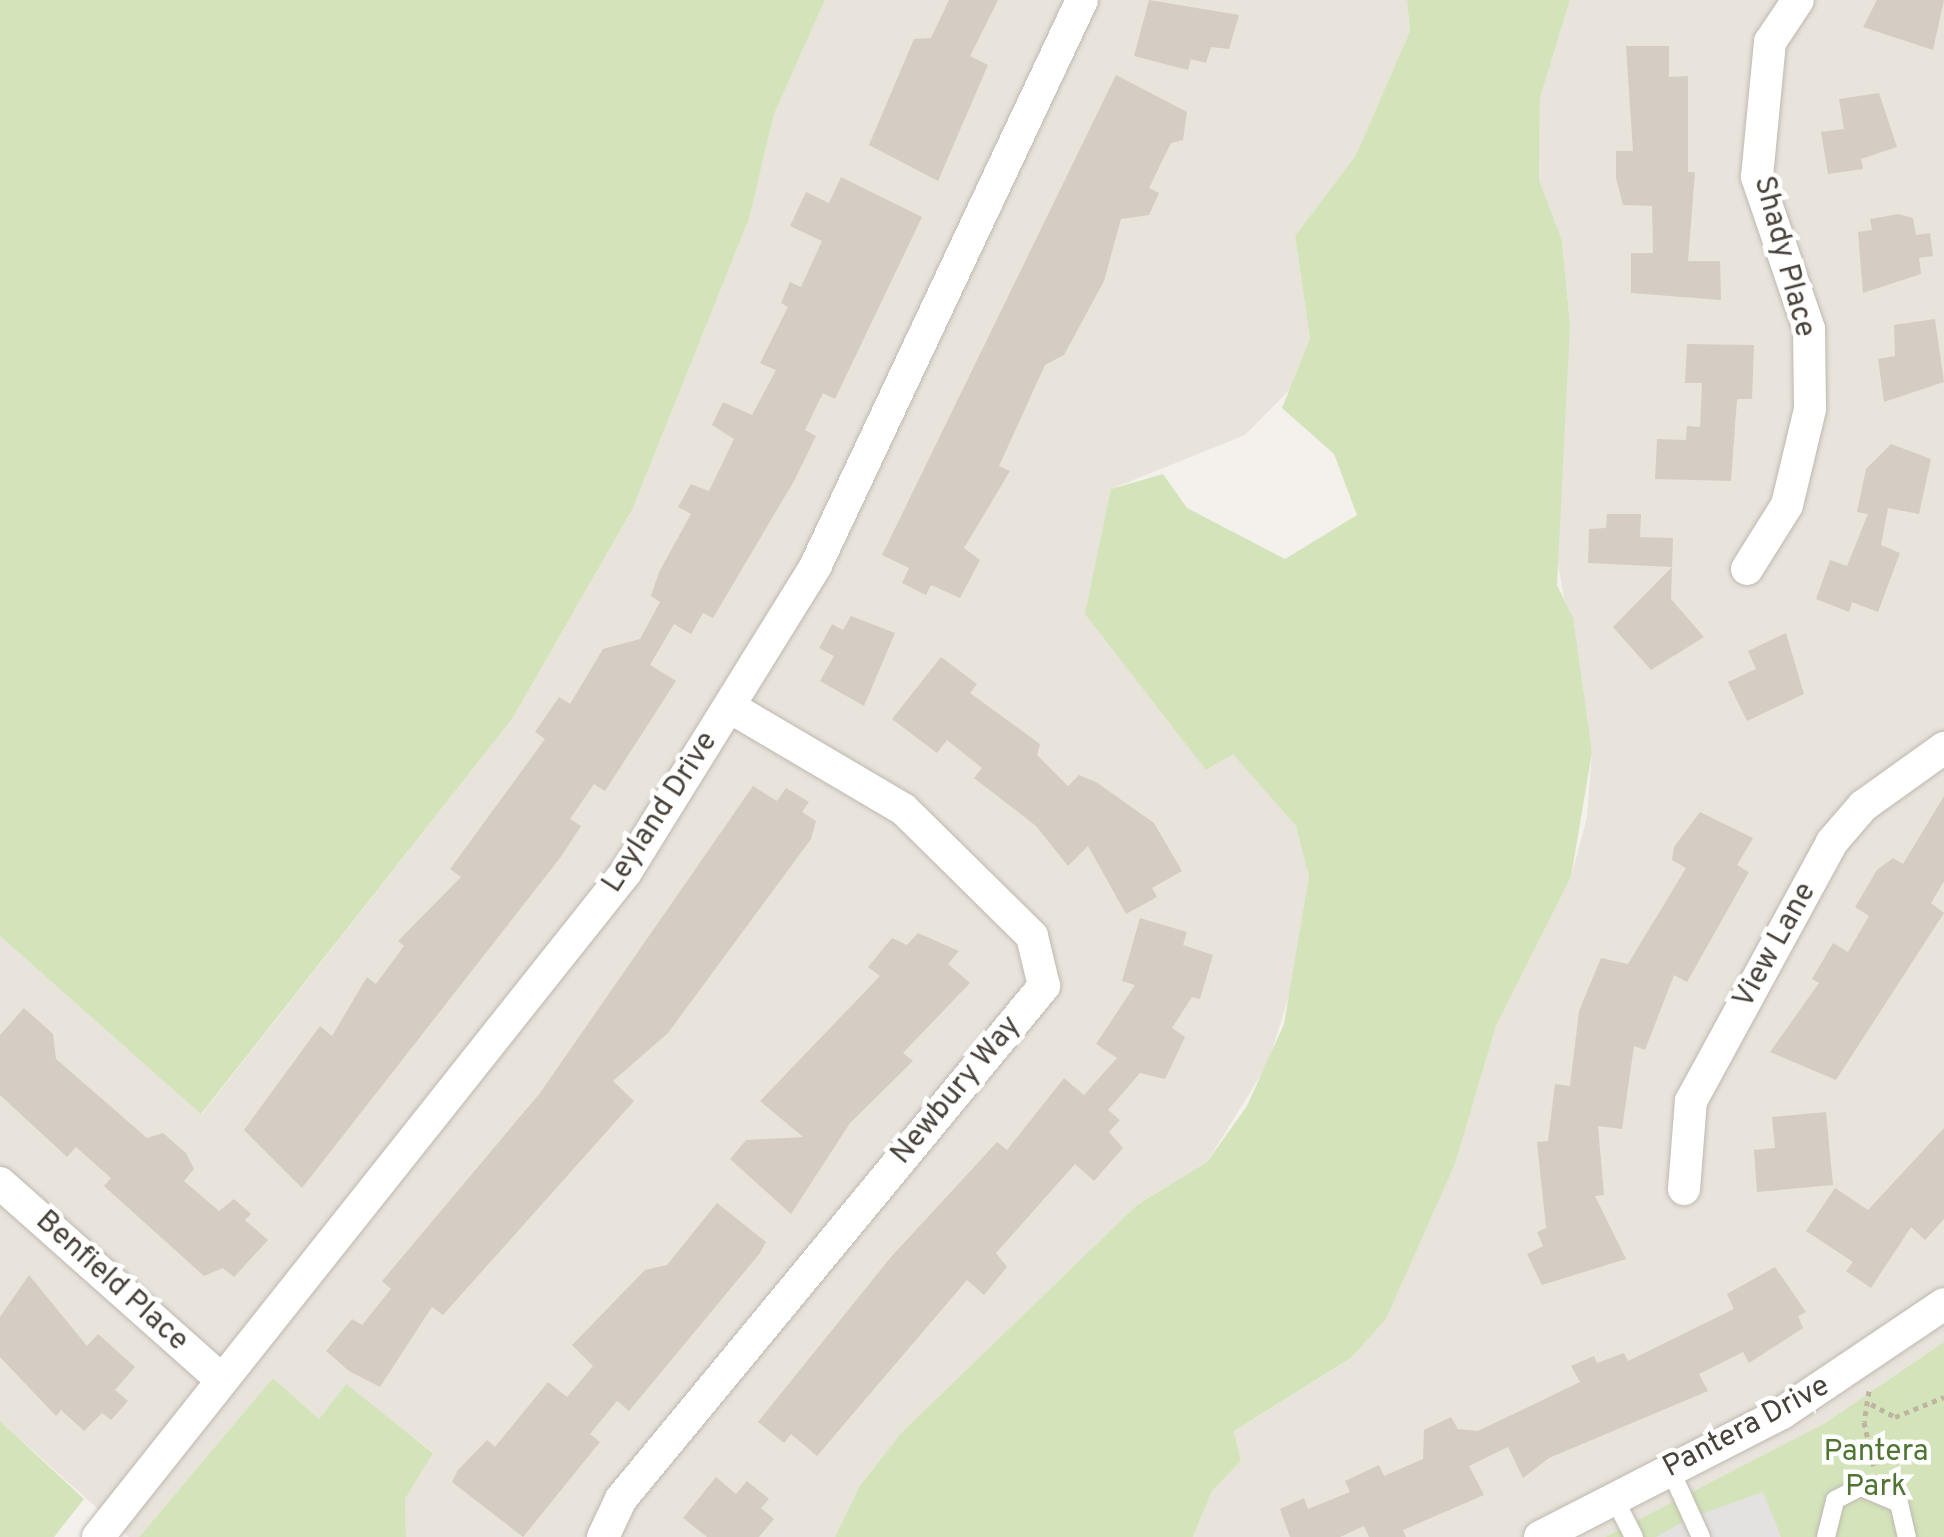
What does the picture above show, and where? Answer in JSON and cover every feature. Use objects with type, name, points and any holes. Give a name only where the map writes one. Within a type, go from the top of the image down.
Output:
[{"type":"street","name":"Leyland Drive","points":[[98,1537],[626,872],[816,565],[1082,0]]},
{"type":"street","name":"Shady Place","points":[[1747,569],[1787,506],[1810,408],[1808,330],[1757,177],[1770,42],[1798,0]]},
{"type":"street","name":"Newbury Way","points":[[603,1537],[620,1498],[1044,986],[1032,936],[902,809],[730,706]]},
{"type":"street","name":"View Lane","points":[[1684,1189],[1691,1101],[1832,842],[1909,768],[1944,748]]},
{"type":"street","name":"Benfield Place","points":[[0,1183],[222,1380]]},
{"type":"street","name":"Pantera Drive","points":[[1540,1537],[1861,1366],[1944,1304]]},
{"type":"lane","points":[[1670,1470],[1701,1537]]},
{"type":"lane","points":[[1826,1537],[1835,1500],[1860,1487],[1899,1503],[1907,1537]]},
{"type":"lane","points":[[1614,1498],[1634,1537]]},
{"type":"path","points":[[1861,1366],[1870,1404],[1871,1454],[1886,1474]]},
{"type":"path","points":[[1870,1404],[1895,1417],[1944,1397]]},
{"type":"shaded area","points":[[825,0],[1407,0],[1410,31],[1356,155],[1295,236],[1310,339],[1297,382],[1245,435],[1111,489],[1207,770],[1233,753],[1296,826],[1309,877],[1304,948],[1268,1063],[1207,1162],[1137,1205],[902,1432],[859,1487],[835,1537],[406,1537],[405,1499],[433,1452],[345,1385],[319,1419],[273,1378],[139,1537],[129,1537],[0,1421],[0,936],[202,1114],[512,719],[632,510],[749,219],[774,114]]},
{"type":"shaded area","points":[[1570,0],[1944,0],[1944,1342],[1825,1423],[1605,1537],[1193,1537],[1212,1491],[1241,1461],[1234,1431],[1350,1359],[1386,1319],[1455,1164],[1496,1026],[1571,877],[1587,817],[1592,752],[1554,542],[1570,324],[1562,241],[1539,181],[1540,98]]},
{"type":"shaded area","points":[[1763,1492],[1781,1537],[1656,1537],[1690,1518]]},
{"type":"green space","points":[[0,0],[825,0],[774,114],[749,219],[632,510],[512,719],[201,1114],[0,936]]},
{"type":"green space","points":[[1407,0],[1570,0],[1540,98],[1539,180],[1562,241],[1570,324],[1557,585],[1573,618],[1592,752],[1571,877],[1496,1026],[1455,1164],[1386,1319],[1351,1358],[1234,1431],[1241,1461],[1212,1491],[1193,1537],[835,1537],[859,1487],[902,1432],[1137,1205],[1207,1162],[1247,1106],[1284,1024],[1309,877],[1296,826],[1233,754],[1206,770],[1085,614],[1111,489],[1163,474],[1187,508],[1285,559],[1357,515],[1334,454],[1282,408],[1310,339],[1295,236],[1356,155],[1410,31]]},
{"type":"green space","name":"Pantera Park","points":[[1944,1342],[1944,1537],[1605,1537],[1825,1423]]},
{"type":"green space","points":[[273,1378],[319,1419],[346,1384],[433,1453],[405,1499],[406,1537],[139,1537]]},
{"type":"green space","points":[[0,1421],[84,1499],[54,1537],[0,1537]]},
{"type":"building","points":[[949,0],[998,0],[970,56],[988,65],[938,181],[869,145],[914,39],[931,38]]},
{"type":"building","points":[[1149,0],[1239,15],[1229,49],[1211,47],[1206,63],[1191,59],[1188,70],[1134,56]]},
{"type":"building","points":[[1877,0],[1944,0],[1933,50],[1863,27]]},
{"type":"building","points":[[1626,46],[1669,46],[1669,77],[1688,76],[1688,172],[1695,172],[1688,261],[1720,261],[1721,300],[1631,293],[1631,253],[1653,253],[1652,206],[1623,205],[1616,178],[1616,151],[1633,151]]},
{"type":"building","points":[[1116,75],[1187,112],[1183,140],[1171,143],[1149,188],[1159,193],[1149,215],[1121,219],[1104,281],[1064,355],[1045,365],[999,466],[1010,471],[964,548],[980,560],[960,598],[931,585],[926,595],[902,583],[909,568],[882,555]]},
{"type":"building","points":[[1879,93],[1897,147],[1861,159],[1863,169],[1828,174],[1821,132],[1844,129],[1839,99]]},
{"type":"building","points":[[841,177],[922,217],[835,399],[823,393],[805,430],[816,436],[794,481],[713,618],[703,613],[691,634],[674,624],[650,665],[676,681],[605,791],[594,784],[570,819],[581,826],[560,858],[302,1188],[244,1130],[320,1026],[332,1036],[367,977],[376,984],[404,946],[398,941],[461,877],[450,869],[545,739],[535,732],[559,697],[570,704],[603,649],[640,639],[660,602],[651,596],[659,572],[691,514],[678,507],[691,484],[709,491],[734,439],[712,425],[723,402],[752,415],[776,370],[760,363],[788,307],[781,303],[790,282],[801,287],[822,241],[790,226],[806,192],[829,203]]},
{"type":"building","points":[[1898,214],[1913,218],[1916,235],[1930,233],[1933,256],[1919,258],[1921,274],[1863,293],[1858,232],[1872,230],[1870,219]]},
{"type":"building","points":[[1935,319],[1944,382],[1884,402],[1878,359],[1895,356],[1894,325]]},
{"type":"building","points":[[1687,344],[1754,345],[1752,399],[1737,399],[1731,481],[1655,479],[1657,439],[1686,440],[1687,426],[1700,427],[1702,383],[1685,383]]},
{"type":"building","points":[[1891,444],[1931,459],[1919,514],[1888,508],[1881,545],[1900,553],[1878,612],[1852,602],[1849,612],[1816,599],[1830,560],[1847,566],[1868,514],[1857,512],[1866,469]]},
{"type":"building","points":[[1607,514],[1641,514],[1640,537],[1673,538],[1672,567],[1588,563],[1589,529],[1606,528]]},
{"type":"building","points":[[1672,567],[1671,599],[1704,637],[1651,670],[1613,627]]},
{"type":"building","points":[[851,616],[895,633],[864,706],[820,681],[834,656],[819,648],[832,624],[843,630]]},
{"type":"building","points":[[1786,633],[1804,694],[1747,721],[1728,682],[1756,669],[1748,651]]},
{"type":"building","points":[[941,657],[977,684],[970,693],[1040,744],[1037,755],[1068,786],[1079,775],[1096,782],[1154,823],[1182,871],[1152,888],[1157,897],[1126,914],[1088,846],[1068,866],[1036,826],[974,778],[982,768],[947,740],[937,753],[892,719]]},
{"type":"building","points":[[753,786],[777,801],[786,788],[809,802],[802,812],[816,821],[811,839],[668,1033],[613,1081],[634,1101],[443,1315],[432,1307],[380,1387],[349,1371],[326,1351],[352,1319],[362,1325],[391,1289],[382,1281],[540,1093]]},
{"type":"building","points":[[1944,796],[1944,881],[1931,903],[1944,913],[1836,1080],[1770,1052],[1819,983],[1812,979],[1833,943],[1848,952],[1869,916],[1855,907],[1877,870],[1893,858],[1903,864]]},
{"type":"building","points":[[1700,812],[1753,838],[1737,865],[1749,872],[1687,982],[1674,975],[1645,1050],[1634,1046],[1622,1129],[1598,1126],[1604,1195],[1595,1196],[1626,1259],[1542,1285],[1527,1254],[1543,1246],[1537,1232],[1546,1228],[1537,1142],[1548,1141],[1555,1084],[1570,1086],[1579,1011],[1601,958],[1628,964],[1686,868],[1672,860],[1674,847]]},
{"type":"building","points":[[1140,918],[1187,932],[1183,945],[1213,955],[1200,999],[1192,997],[1172,1028],[1185,1037],[1165,1079],[1140,1073],[1108,1110],[1120,1120],[1109,1132],[1123,1148],[1094,1181],[1075,1164],[996,1253],[1007,1267],[984,1295],[967,1280],[817,1456],[791,1434],[784,1443],[758,1422],[891,1257],[997,1142],[1007,1150],[1064,1078],[1084,1095],[1117,1058],[1096,1044],[1135,985],[1122,981]]},
{"type":"building","points":[[918,933],[959,951],[948,964],[970,983],[903,1053],[913,1061],[850,1123],[791,1214],[730,1159],[746,1140],[803,1137],[760,1101],[880,976],[868,967],[892,938],[907,945]]},
{"type":"building","points":[[24,1008],[53,1034],[56,1059],[147,1138],[163,1133],[186,1153],[194,1169],[184,1181],[219,1211],[234,1199],[251,1214],[245,1220],[268,1240],[234,1277],[223,1268],[204,1276],[104,1186],[111,1178],[76,1147],[67,1157],[0,1095],[0,1035]]},
{"type":"building","points":[[1826,1112],[1833,1185],[1757,1192],[1754,1150],[1775,1148],[1772,1117]]},
{"type":"building","points":[[1944,1128],[1944,1219],[1925,1240],[1911,1227],[1871,1288],[1846,1271],[1853,1262],[1806,1231],[1835,1188],[1868,1210]]},
{"type":"building","points":[[717,1203],[766,1242],[760,1253],[629,1411],[617,1401],[590,1434],[600,1442],[523,1537],[452,1482],[458,1470],[487,1440],[495,1447],[548,1382],[567,1397],[593,1366],[572,1345],[645,1270],[667,1265]]},
{"type":"building","points":[[1775,1267],[1806,1312],[1798,1316],[1803,1328],[1749,1363],[1743,1352],[1699,1374],[1708,1391],[1549,1458],[1523,1478],[1508,1447],[1469,1466],[1484,1495],[1403,1530],[1406,1537],[1369,1537],[1364,1526],[1340,1537],[1290,1537],[1280,1509],[1304,1498],[1308,1509],[1350,1492],[1345,1481],[1379,1465],[1384,1476],[1423,1459],[1424,1430],[1451,1417],[1458,1429],[1478,1431],[1580,1382],[1571,1366],[1594,1356],[1597,1363],[1624,1353],[1628,1361],[1734,1309],[1727,1294]]},
{"type":"building","points":[[29,1275],[87,1346],[98,1334],[135,1367],[115,1390],[128,1401],[111,1420],[102,1413],[84,1431],[61,1410],[56,1416],[0,1357],[0,1317]]},
{"type":"building","points":[[716,1477],[736,1494],[747,1481],[769,1499],[761,1508],[774,1519],[759,1537],[707,1537],[683,1518]]}]
